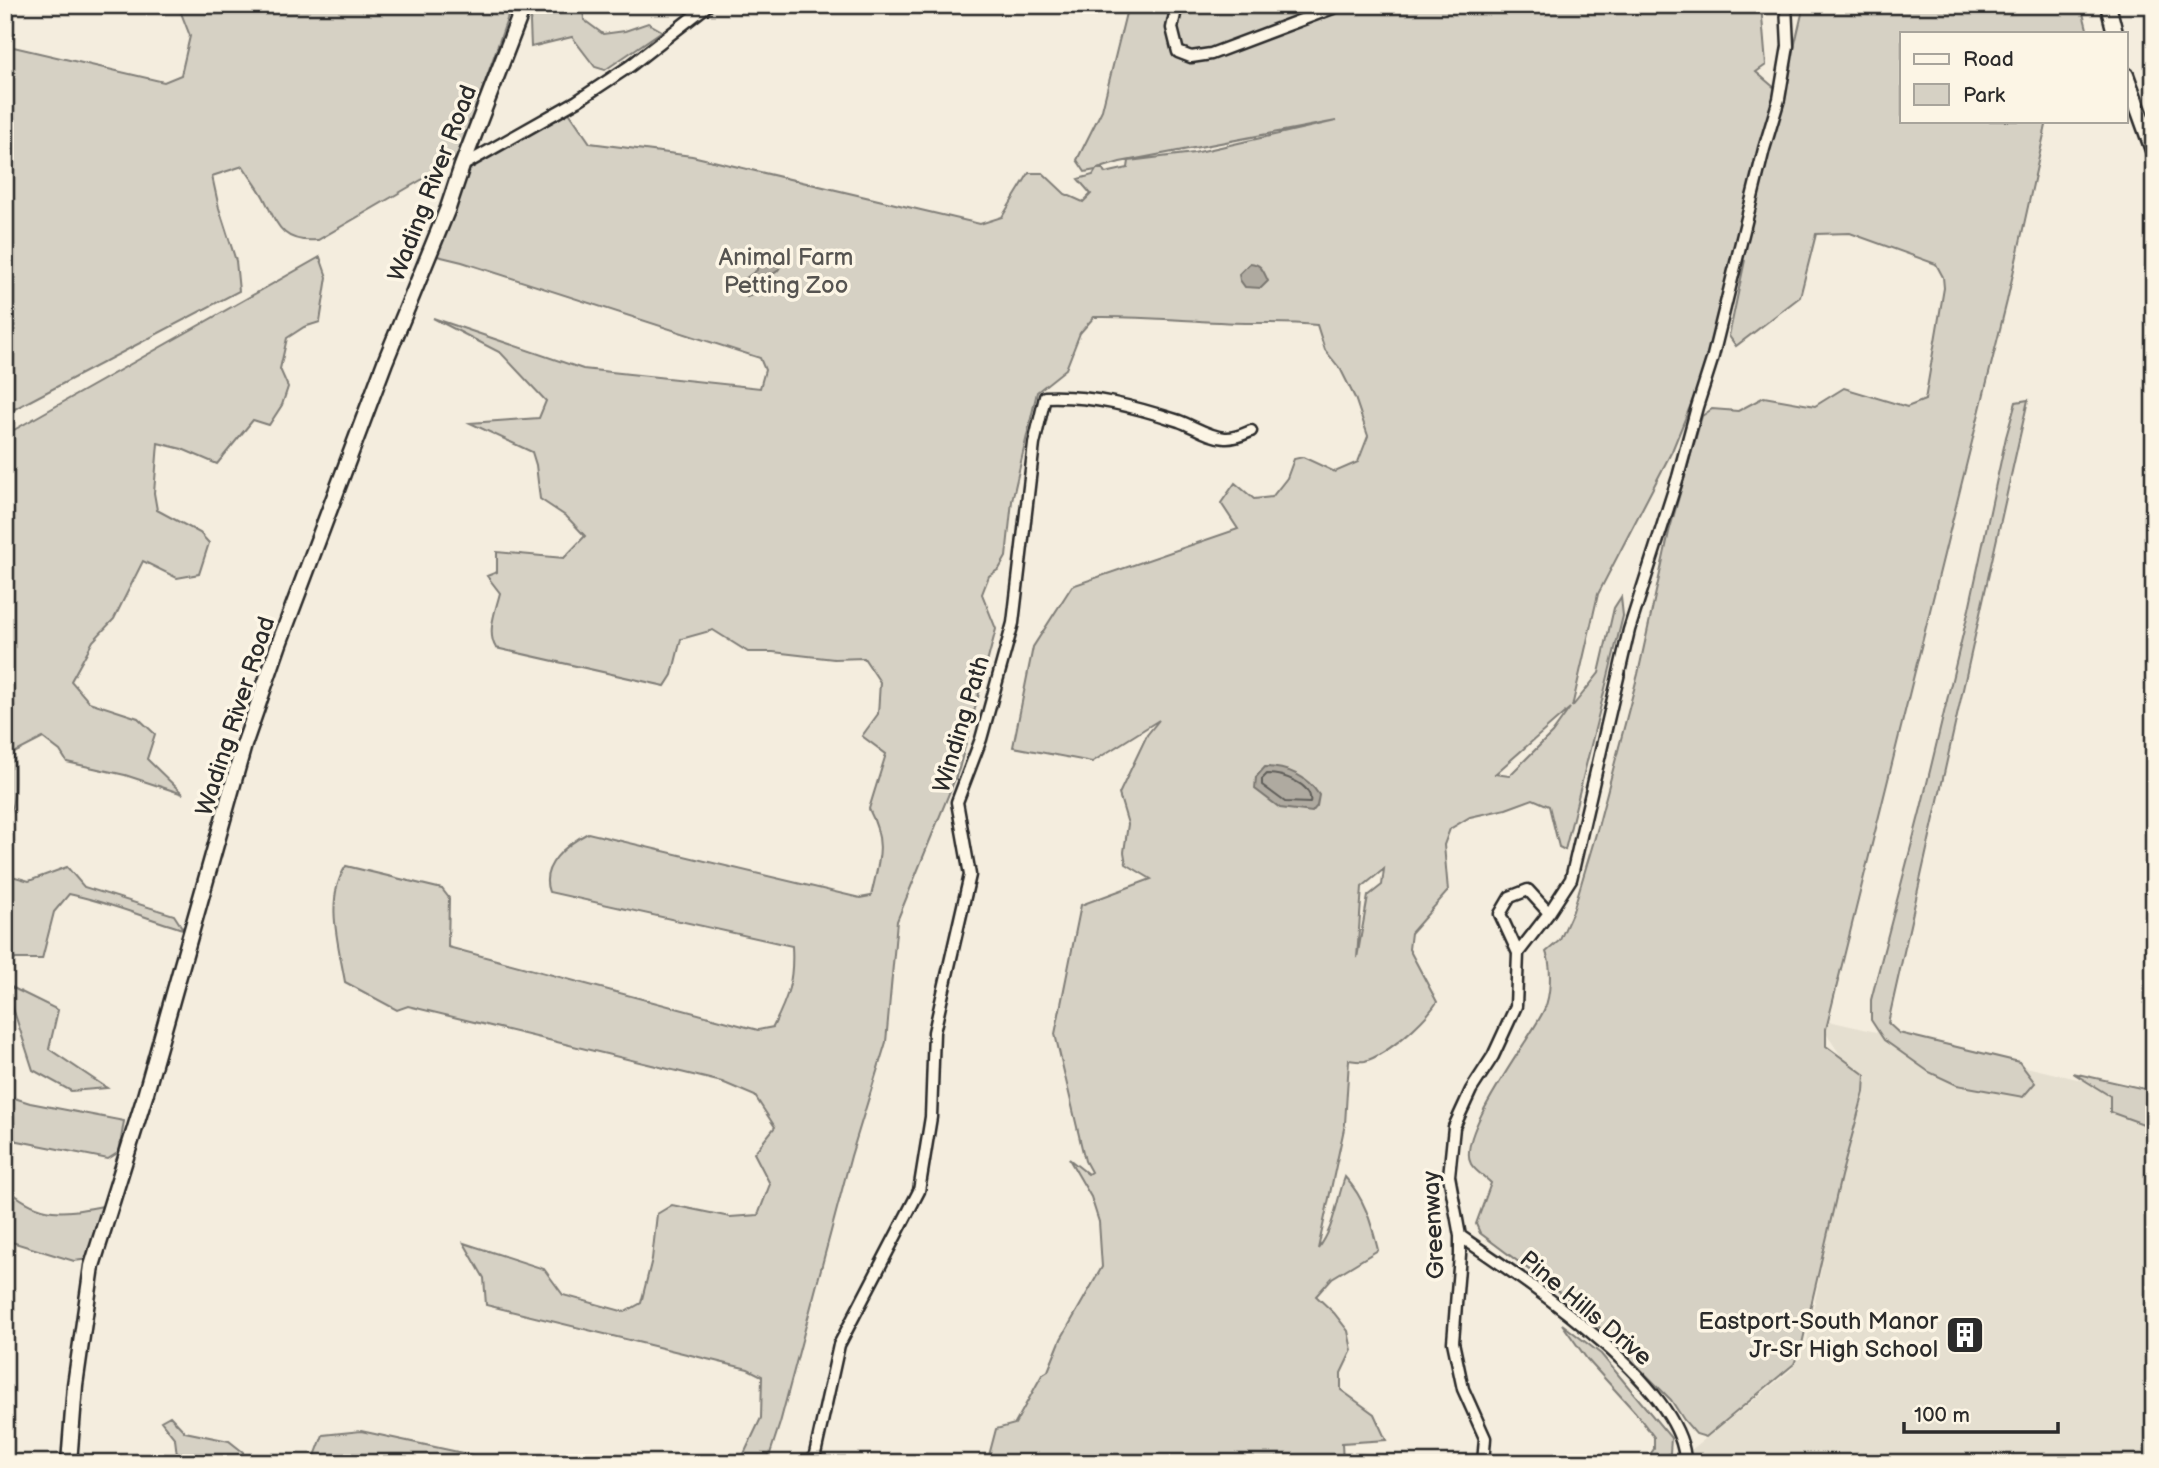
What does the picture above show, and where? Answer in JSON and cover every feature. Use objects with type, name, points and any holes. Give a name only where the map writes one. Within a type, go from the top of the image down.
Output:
[{"type":"main road","name":"Wading River Road","points":[[69,1463],[75,1385],[92,1266],[149,1085],[244,745],[380,374],[448,208],[524,5]]},
{"type":"main road","points":[[2108,5],[2115,32]]},
{"type":"main road","points":[[2128,81],[2154,153]]},
{"type":"street","points":[[462,166],[578,101],[630,66],[708,5]]},
{"type":"street","points":[[1177,5],[1172,28],[1178,52],[1191,57],[1211,54],[1341,5]]},
{"type":"street","points":[[1518,953],[1549,914],[1571,878],[1629,631],[1713,360],[1764,149],[1779,99],[1788,46],[1786,5]]},
{"type":"street","name":"Winding Path","points":[[813,1463],[839,1345],[919,1191],[931,1117],[934,1032],[970,875],[957,802],[981,739],[1013,623],[1034,444],[1045,397],[1069,396],[1129,405],[1228,439],[1251,431]]},
{"type":"street","name":"Greenway","points":[[1483,1463],[1485,1438],[1463,1389],[1453,1342],[1460,1255],[1460,1236],[1449,1177],[1454,1127],[1471,1090],[1493,1056],[1516,1006],[1518,953],[1500,914],[1510,897],[1528,890],[1549,914]]},
{"type":"street","name":"Pine Hills Drive","points":[[1460,1236],[1531,1284],[1630,1365],[1678,1429],[1685,1463]]},
{"type":"shaded area","points":[[1816,1018],[2154,1097],[2154,1463],[1675,1463],[1791,1370],[1806,1346],[1858,1082]]},
{"type":"green space","points":[[178,5],[512,5],[460,153],[452,162],[318,240],[297,239],[283,231],[243,166],[212,176],[236,261],[239,291],[5,414],[5,45],[164,82],[181,75],[190,36]]},
{"type":"green space","points":[[535,5],[583,5],[584,20],[603,34],[625,31],[648,23],[662,31],[605,70],[595,67],[572,37],[531,47],[530,22]]},
{"type":"green space","name":"Animal Farm Petting Zoo","points":[[1128,5],[1761,5],[1766,65],[1756,72],[1783,95],[1804,5],[2081,5],[2088,32],[1900,32],[1900,122],[2047,122],[2007,301],[1826,1029],[1826,1046],[1865,1075],[1864,1092],[1841,1176],[1802,1344],[1794,1364],[1706,1437],[1696,1434],[1671,1400],[1580,1308],[1480,1233],[1476,1224],[1491,1183],[1471,1164],[1469,1150],[1484,1110],[1546,1004],[1550,973],[1546,952],[1560,940],[1573,911],[1598,827],[1638,674],[1669,532],[1702,416],[1712,409],[1738,411],[1764,397],[1815,406],[1844,388],[1907,407],[1925,400],[1944,288],[1943,277],[1936,264],[1850,233],[1816,234],[1800,297],[1736,346],[1729,336],[1745,260],[1672,451],[1598,594],[1572,707],[1599,673],[1614,608],[1621,597],[1623,616],[1565,850],[1559,847],[1549,806],[1533,799],[1506,809],[1470,817],[1450,829],[1444,845],[1448,891],[1411,933],[1409,949],[1437,1002],[1415,1028],[1384,1052],[1365,1061],[1349,1060],[1345,1124],[1318,1249],[1331,1224],[1345,1177],[1362,1202],[1378,1250],[1332,1278],[1316,1296],[1348,1331],[1352,1350],[1341,1373],[1341,1390],[1374,1414],[1386,1440],[1342,1443],[1343,1463],[1241,1463],[1240,1458],[1239,1463],[987,1463],[996,1429],[1015,1424],[1042,1375],[1048,1371],[1061,1339],[1102,1267],[1099,1222],[1091,1197],[1069,1159],[1088,1174],[1091,1172],[1085,1161],[1055,1034],[1081,905],[1151,879],[1126,864],[1124,852],[1128,824],[1119,794],[1147,735],[1159,720],[1092,762],[1013,747],[1033,647],[1072,586],[1238,529],[1221,503],[1235,483],[1254,499],[1272,497],[1287,478],[1294,459],[1303,457],[1335,472],[1358,462],[1368,436],[1355,398],[1341,370],[1325,350],[1317,325],[1094,317],[1080,333],[1066,369],[1037,392],[1012,501],[1006,557],[999,569],[989,576],[982,594],[996,629],[959,769],[897,921],[886,1042],[851,1156],[767,1463],[695,1463],[743,1456],[761,1418],[762,1376],[748,1369],[486,1305],[484,1278],[464,1243],[544,1269],[563,1295],[625,1312],[641,1303],[652,1259],[657,1214],[672,1205],[730,1217],[758,1215],[770,1184],[754,1153],[775,1127],[755,1096],[722,1082],[408,1006],[397,1010],[345,982],[334,908],[339,879],[346,866],[442,889],[449,898],[448,947],[758,1030],[773,1027],[789,988],[792,946],[549,892],[547,882],[551,865],[572,843],[588,833],[860,898],[871,896],[879,862],[880,842],[869,809],[886,754],[862,736],[878,714],[880,682],[864,658],[834,659],[748,652],[713,630],[681,639],[672,675],[665,686],[496,648],[492,628],[500,593],[487,576],[497,572],[497,552],[564,558],[585,536],[567,517],[540,499],[532,452],[470,423],[539,418],[546,401],[501,353],[433,318],[583,369],[760,388],[765,370],[760,358],[462,262],[429,254],[461,167],[566,108],[590,143],[692,156],[980,224],[1002,217],[1029,173],[1043,173],[1065,194],[1083,202],[1091,194],[1078,179],[1093,175],[1096,170],[1085,172],[1077,160],[1102,110]],"holes":[[[1336,121],[1194,153],[1129,161],[1128,168],[1105,173],[1103,169],[1097,169],[1120,162]],[[1570,708],[1552,733],[1509,776],[1495,774]],[[1384,869],[1382,885],[1368,896],[1357,958],[1362,887]]]},
{"type":"green space","points":[[320,257],[327,277],[320,322],[304,327],[287,338],[280,369],[288,387],[282,405],[269,425],[253,420],[217,464],[182,449],[158,443],[154,493],[157,510],[200,533],[209,543],[199,574],[177,578],[143,561],[114,619],[93,641],[71,681],[89,702],[138,718],[155,734],[147,759],[183,794],[125,775],[67,762],[60,751],[43,738],[14,753],[14,798],[5,821],[5,435]]},
{"type":"green space","points":[[2028,400],[1888,1023],[1899,1033],[2019,1062],[2035,1083],[2023,1097],[1957,1085],[1929,1072],[1884,1040],[1871,1020],[1871,1000],[1969,609],[2006,437],[2016,402]]},
{"type":"green space","points":[[67,867],[84,887],[174,915],[183,929],[69,894],[54,912],[42,959],[16,959],[5,963],[5,874],[29,881]]},
{"type":"green space","points":[[5,984],[58,1010],[49,1049],[107,1088],[71,1091],[33,1070],[10,999],[5,998]]},
{"type":"green space","points":[[2073,1073],[2154,1091],[2154,1126],[2110,1112],[2110,1096]]},
{"type":"green space","points":[[5,1095],[30,1103],[124,1121],[119,1152],[108,1159],[13,1140],[10,1191],[22,1200],[54,1211],[103,1206],[89,1259],[74,1261],[5,1240]]},
{"type":"green space","points":[[1562,1324],[1601,1354],[1671,1438],[1670,1453],[1659,1463],[1644,1463],[1654,1449],[1654,1437],[1587,1359]]},
{"type":"green space","points":[[170,1416],[185,1432],[229,1441],[243,1452],[244,1463],[178,1463],[175,1439],[161,1421]]},
{"type":"green space","points":[[361,1431],[509,1463],[306,1463],[315,1456],[323,1435]]},
{"type":"water","points":[[765,252],[772,252],[782,259],[779,269],[766,277],[758,292],[747,297],[740,292],[742,281],[757,270],[757,263]]},
{"type":"water","points":[[1250,263],[1260,266],[1268,281],[1261,288],[1245,287],[1240,280],[1239,274]]},
{"type":"water","points":[[1265,767],[1289,771],[1309,783],[1319,795],[1317,806],[1312,812],[1280,808],[1255,789],[1256,777]]},
{"type":"place","name":"Eastport-South Manor Jr-Sr High School","points":[[1965,1335]]}]
